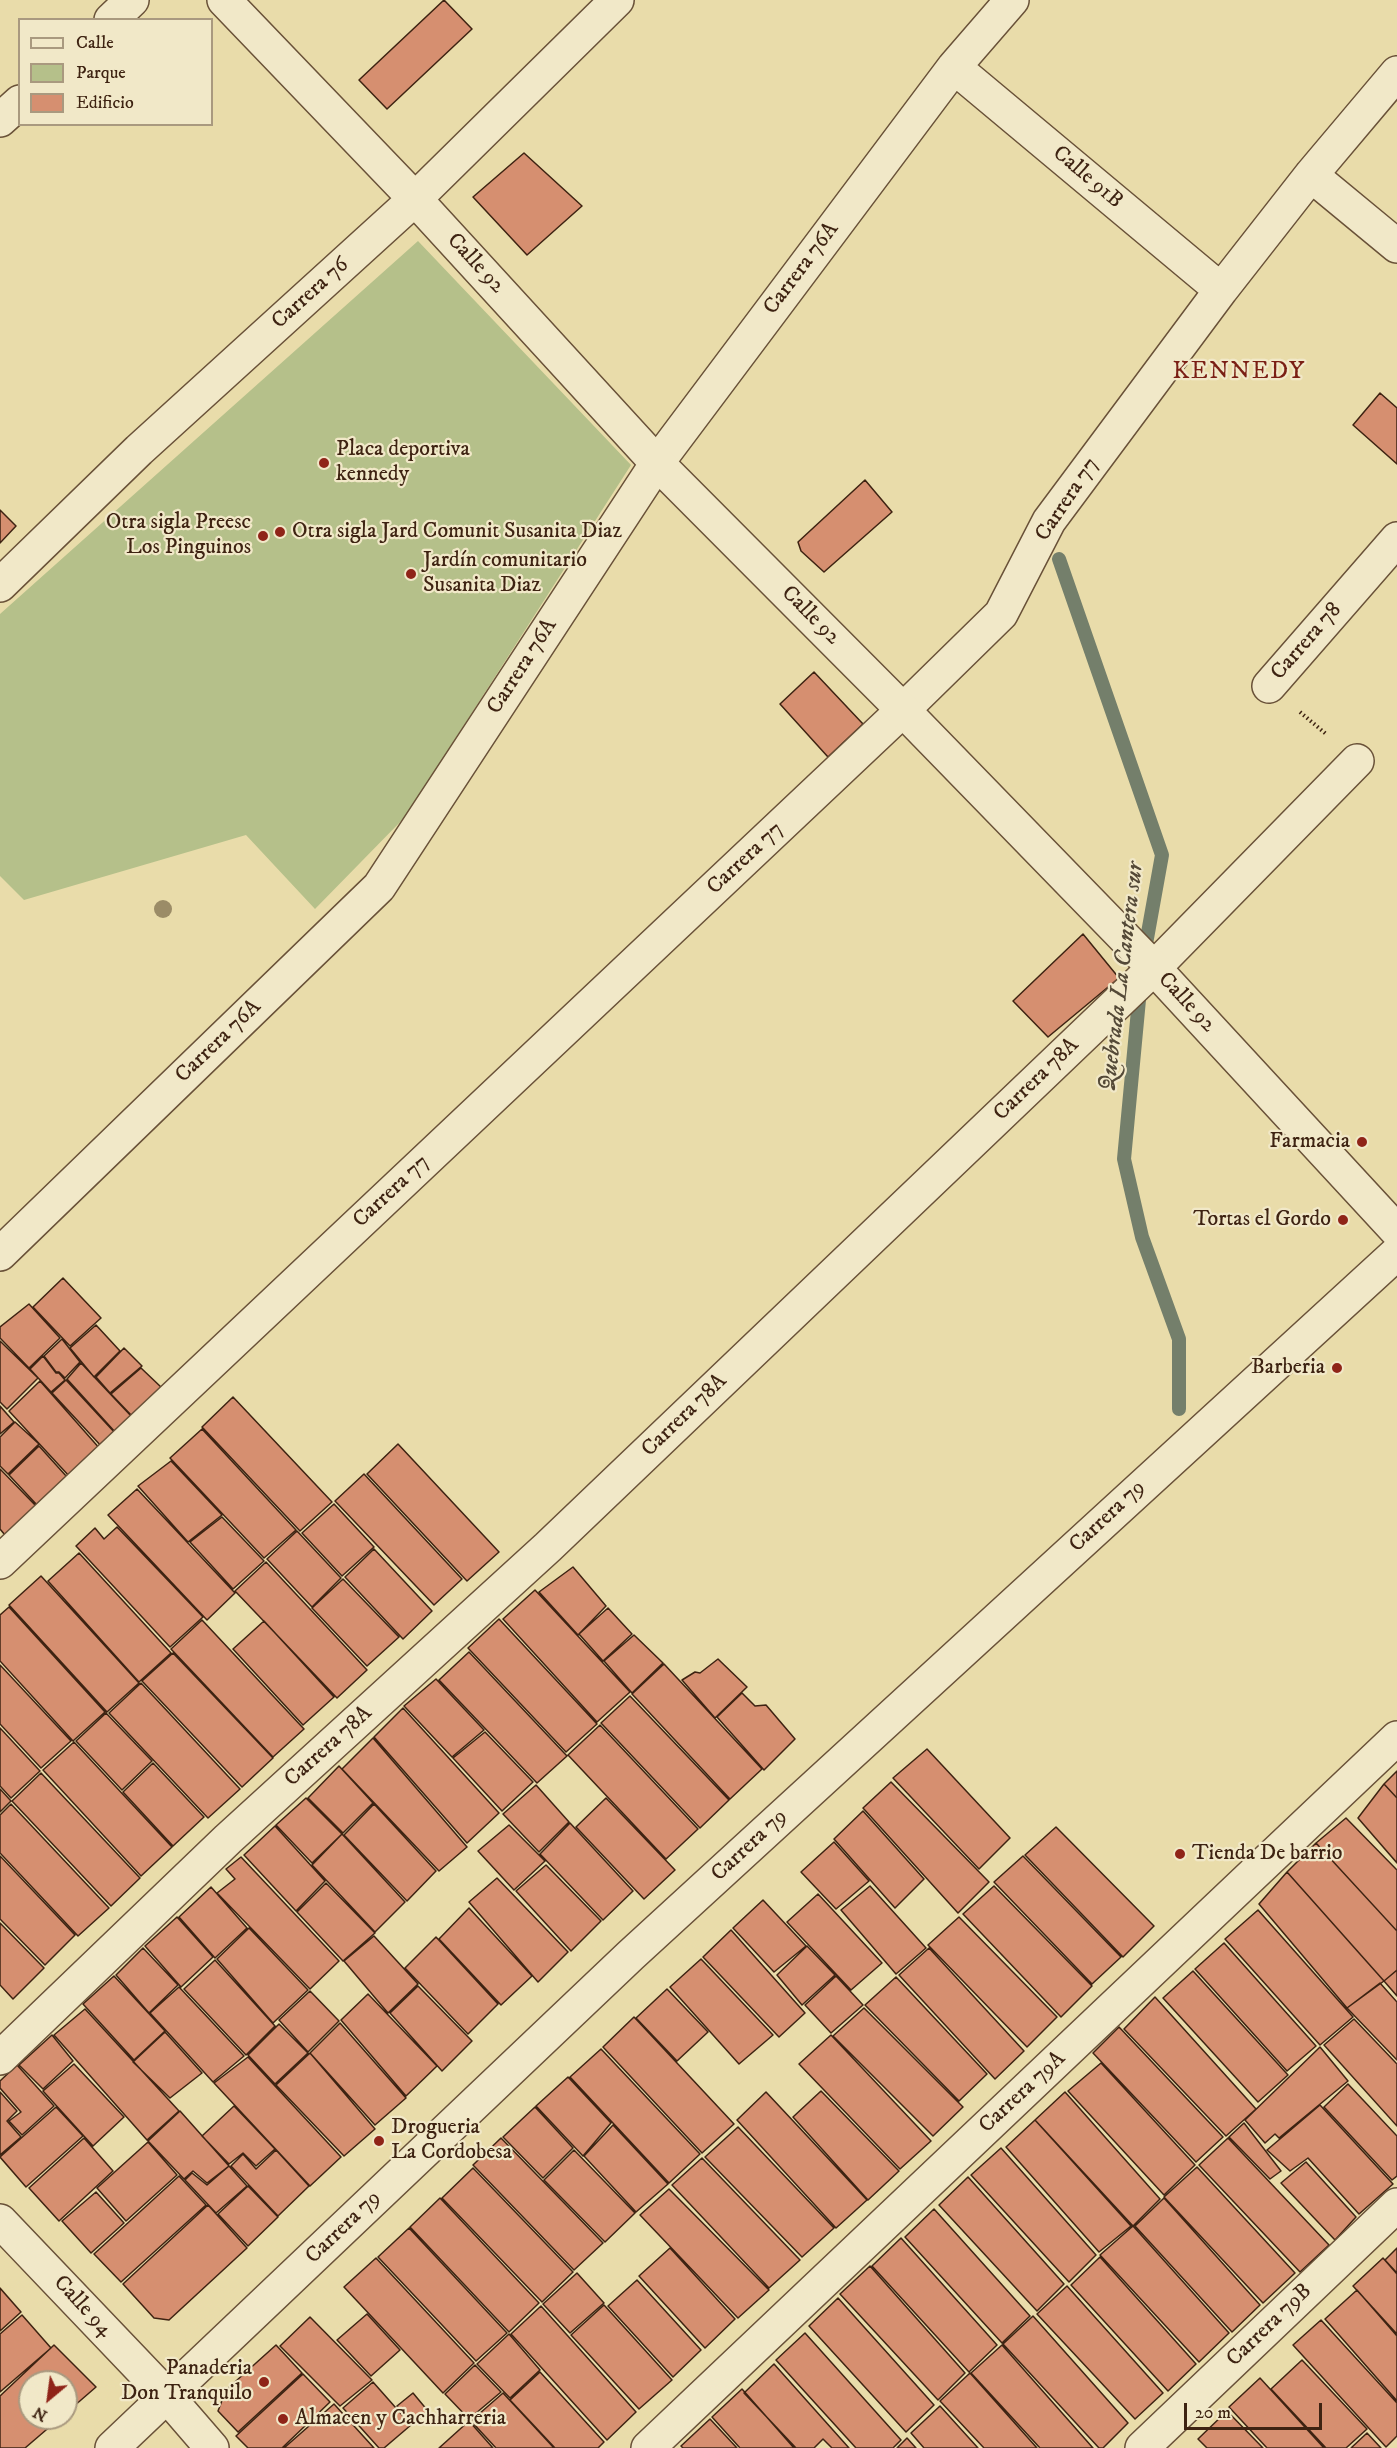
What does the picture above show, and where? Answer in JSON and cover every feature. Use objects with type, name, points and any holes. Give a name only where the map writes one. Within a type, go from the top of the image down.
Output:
[{"type":"street","points":[[113,18],[132,0]]},
{"type":"street","name":"Calle 92","points":[[224,0],[415,199],[657,462],[1154,968],[1397,1231]]},
{"type":"street","name":"Carrera 76","points":[[0,585],[139,450],[415,199],[617,0]]},
{"type":"street","name":"Carrera 76A","points":[[0,1254],[379,886],[657,462],[954,66],[1012,0]]},
{"type":"street","name":"Calle 91B","points":[[954,66],[1221,290]]},
{"type":"street","name":"Carrera 77","points":[[0,1563],[903,710],[1001,614],[1049,521],[1221,290],[1311,175],[1397,73]]},
{"type":"street","points":[[0,120],[18,104]]},
{"type":"street","points":[[1311,175],[1397,246]]},
{"type":"street","name":"Carrera 78","points":[[1269,686],[1397,538]]},
{"type":"street","name":"Carrera 78A","points":[[0,2058],[228,1839],[548,1547],[1154,968],[1357,760]]},
{"type":"street","name":"Carrera 79","points":[[112,2448],[631,1955],[1397,1253]]},
{"type":"street","name":"Carrera 79A","points":[[648,2448],[1397,1738]]},
{"type":"street","name":"Carrera 79B","points":[[1142,2448],[1397,2205]]},
{"type":"street","name":"Calle 94","points":[[0,2221],[167,2397],[212,2448]]},
{"type":"path","name":"Carrera 78","points":[[1269,686],[1357,760]]},
{"type":"green space","points":[[418,241],[631,465],[405,817],[315,909],[246,835],[24,900],[0,876],[0,614]]},
{"type":"building","points":[[444,0],[472,29],[387,109],[359,80]]},
{"type":"building","points":[[524,153],[582,206],[527,255],[473,197]]},
{"type":"building","points":[[1380,393],[1397,408],[1397,464],[1353,425]]},
{"type":"building","points":[[865,480],[892,512],[824,572],[801,551],[798,542]]},
{"type":"building","points":[[0,510],[16,526],[0,543]]},
{"type":"building","points":[[814,672],[863,724],[828,757],[780,704]]},
{"type":"building","points":[[1083,934],[1119,978],[1048,1037],[1013,1001]]},
{"type":"building","points":[[63,1278],[101,1318],[70,1346],[33,1307]]},
{"type":"building","points":[[29,1304],[60,1338],[29,1368],[0,1338],[0,1327]]},
{"type":"building","points":[[96,1325],[120,1351],[94,1377],[70,1348]]},
{"type":"building","points":[[62,1339],[80,1362],[65,1378],[56,1372],[44,1356]]},
{"type":"building","points":[[0,1341],[38,1378],[7,1409],[0,1402]]},
{"type":"building","points":[[124,1348],[142,1366],[110,1393],[96,1377]]},
{"type":"building","points":[[43,1356],[56,1373],[59,1373],[65,1380],[51,1392],[30,1369]]},
{"type":"building","points":[[81,1363],[132,1417],[116,1433],[67,1379]]},
{"type":"building","points":[[141,1368],[162,1388],[132,1416],[111,1394]]},
{"type":"building","points":[[66,1380],[116,1434],[103,1448],[52,1393]]},
{"type":"building","points":[[40,1381],[101,1450],[70,1477],[9,1411]]},
{"type":"building","points":[[233,1397],[332,1502],[300,1531],[202,1427]]},
{"type":"building","points":[[0,1406],[14,1422],[0,1434]]},
{"type":"building","points":[[15,1422],[39,1444],[8,1474],[0,1466],[0,1437]]},
{"type":"building","points":[[202,1429],[296,1530],[264,1558],[170,1458]]},
{"type":"building","points":[[398,1444],[499,1552],[467,1581],[367,1474]]},
{"type":"building","points":[[39,1446],[67,1477],[37,1505],[9,1475]]},
{"type":"building","points":[[171,1461],[222,1515],[188,1542],[138,1486]]},
{"type":"building","points":[[0,1469],[37,1507],[5,1535],[0,1529]]},
{"type":"building","points":[[364,1474],[462,1579],[434,1605],[335,1501]]},
{"type":"building","points":[[137,1489],[235,1593],[207,1620],[108,1515]]},
{"type":"building","points":[[334,1504],[374,1547],[342,1576],[302,1533]]},
{"type":"building","points":[[222,1517],[264,1561],[233,1589],[190,1542]]},
{"type":"building","points":[[117,1527],[203,1617],[170,1647],[76,1546],[95,1528],[104,1539]]},
{"type":"building","points":[[297,1531],[341,1578],[312,1607],[267,1559]]},
{"type":"building","points":[[374,1549],[432,1611],[403,1639],[345,1577]]},
{"type":"building","points":[[79,1553],[171,1653],[139,1682],[48,1581]]},
{"type":"building","points":[[266,1562],[367,1670],[337,1698],[235,1591]]},
{"type":"building","points":[[573,1567],[606,1606],[578,1635],[539,1592]]},
{"type":"building","points":[[41,1576],[139,1683],[107,1712],[9,1605]]},
{"type":"building","points":[[343,1579],[399,1637],[367,1666],[312,1608]]},
{"type":"building","points":[[535,1590],[630,1692],[597,1722],[503,1619]]},
{"type":"building","points":[[9,1607],[105,1712],[73,1741],[0,1661],[0,1615]]},
{"type":"building","points":[[608,1608],[632,1634],[603,1661],[579,1634]]},
{"type":"building","points":[[499,1619],[597,1724],[566,1752],[468,1648]]},
{"type":"building","points":[[202,1620],[304,1729],[273,1757],[171,1649]]},
{"type":"building","points":[[264,1621],[334,1697],[303,1725],[233,1649]]},
{"type":"building","points":[[634,1635],[663,1663],[632,1693],[604,1661]]},
{"type":"building","points":[[469,1652],[567,1756],[537,1783],[439,1680]]},
{"type":"building","points":[[173,1653],[273,1758],[242,1787],[142,1681]]},
{"type":"building","points":[[718,1659],[747,1687],[715,1718],[682,1680],[695,1672],[700,1673]]},
{"type":"building","points":[[664,1664],[762,1769],[730,1799],[632,1694]]},
{"type":"building","points":[[0,1665],[71,1741],[41,1768],[0,1724]]},
{"type":"building","points":[[436,1679],[484,1730],[452,1757],[404,1706]]},
{"type":"building","points":[[141,1683],[240,1789],[208,1818],[109,1713]]},
{"type":"building","points":[[742,1693],[755,1706],[766,1705],[795,1739],[764,1770],[717,1717]]},
{"type":"building","points":[[630,1696],[729,1800],[700,1828],[601,1723]]},
{"type":"building","points":[[403,1708],[499,1813],[467,1843],[374,1737]]},
{"type":"building","points":[[106,1713],[152,1761],[122,1790],[76,1741]]},
{"type":"building","points":[[600,1725],[698,1829],[666,1859],[568,1755]]},
{"type":"building","points":[[0,1728],[40,1771],[11,1798],[0,1786]]},
{"type":"building","points":[[485,1732],[533,1782],[502,1811],[453,1758]]},
{"type":"building","points":[[373,1738],[467,1847],[439,1871],[342,1769]]},
{"type":"building","points":[[74,1742],[172,1847],[141,1876],[43,1770]]},
{"type":"building","points":[[927,1749],[1010,1838],[979,1869],[893,1778]]},
{"type":"building","points":[[153,1763],[204,1817],[173,1846],[123,1792]]},
{"type":"building","points":[[339,1766],[373,1803],[343,1833],[308,1798]]},
{"type":"building","points":[[1397,1771],[1397,1798],[1384,1784]]},
{"type":"building","points":[[41,1773],[140,1878],[111,1906],[12,1801]]},
{"type":"building","points":[[891,1782],[989,1882],[958,1913],[863,1808]]},
{"type":"building","points":[[1384,1784],[1397,1798],[1397,1863],[1358,1818]]},
{"type":"building","points":[[536,1785],[569,1822],[539,1852],[503,1814]]},
{"type":"building","points":[[0,1789],[11,1801],[0,1812]]},
{"type":"building","points":[[306,1798],[342,1834],[312,1863],[276,1825]]},
{"type":"building","points":[[606,1798],[675,1870],[644,1899],[576,1827]]},
{"type":"building","points":[[11,1804],[109,1908],[78,1936],[0,1853],[0,1815]]},
{"type":"building","points":[[374,1804],[436,1871],[407,1901],[344,1835]]},
{"type":"building","points":[[863,1811],[924,1879],[895,1908],[834,1839]]},
{"type":"building","points":[[1346,1818],[1397,1870],[1397,1931],[1316,1843]]},
{"type":"building","points":[[570,1823],[633,1891],[603,1920],[540,1854]]},
{"type":"building","points":[[509,1825],[545,1861],[514,1890],[478,1851]]},
{"type":"building","points":[[275,1826],[325,1881],[296,1911],[244,1855]]},
{"type":"building","points":[[1056,1827],[1154,1926],[1123,1957],[1025,1855]]},
{"type":"building","points":[[342,1834],[405,1902],[375,1932],[312,1865]]},
{"type":"building","points":[[834,1842],[869,1881],[836,1909],[801,1872]]},
{"type":"building","points":[[1316,1843],[1397,1931],[1397,1970],[1384,1981],[1287,1872]]},
{"type":"building","points":[[0,1856],[75,1935],[45,1965],[0,1919]]},
{"type":"building","points":[[1023,1856],[1121,1957],[1092,1984],[994,1882]]},
{"type":"building","points":[[241,1857],[339,1961],[310,1989],[217,1893],[235,1879],[226,1869]]},
{"type":"building","points":[[546,1865],[601,1921],[571,1951],[516,1891]]},
{"type":"building","points":[[1287,1872],[1384,1981],[1347,2008],[1259,1904]]},
{"type":"building","points":[[497,1878],[568,1952],[538,1982],[469,1902]]},
{"type":"building","points":[[326,1883],[375,1933],[343,1961],[297,1912]]},
{"type":"building","points":[[870,1886],[926,1948],[896,1974],[841,1910]]},
{"type":"building","points":[[994,1886],[1092,1986],[1061,2017],[963,1914]]},
{"type":"building","points":[[211,1887],[247,1928],[215,1958],[179,1917]]},
{"type":"building","points":[[818,1894],[882,1963],[851,1990],[787,1922]]},
{"type":"building","points":[[763,1900],[806,1946],[774,1972],[733,1928]]},
{"type":"building","points":[[469,1908],[532,1976],[501,2005],[439,1939]]},
{"type":"building","points":[[1258,1910],[1353,2017],[1320,2045],[1225,1939]]},
{"type":"building","points":[[177,1917],[213,1957],[181,1987],[145,1946]]},
{"type":"building","points":[[959,1917],[1057,2017],[1027,2047],[928,1945]]},
{"type":"building","points":[[0,1923],[44,1968],[13,1999],[0,1985]]},
{"type":"building","points":[[249,1928],[308,1990],[273,2023],[217,1959]]},
{"type":"building","points":[[731,1930],[805,2013],[779,2037],[703,1957]]},
{"type":"building","points":[[374,1936],[418,1984],[388,2013],[344,1961]]},
{"type":"building","points":[[436,1937],[498,2004],[468,2034],[405,1968]]},
{"type":"building","points":[[1224,1943],[1316,2046],[1287,2071],[1195,1969]]},
{"type":"building","points":[[807,1946],[835,1975],[802,2005],[777,1975]]},
{"type":"building","points":[[143,1948],[178,1985],[149,2013],[116,1975]]},
{"type":"building","points":[[929,1948],[1024,2051],[995,2079],[899,1975]]},
{"type":"building","points":[[701,1959],[773,2035],[739,2064],[670,1987]]},
{"type":"building","points":[[215,1960],[275,2026],[246,2055],[184,1989]]},
{"type":"building","points":[[1397,1970],[1397,1996],[1384,1981]]},
{"type":"building","points":[[1193,1971],[1288,2075],[1258,2102],[1163,1998]]},
{"type":"building","points":[[114,1976],[165,2031],[134,2060],[83,2004]]},
{"type":"building","points":[[836,1976],[863,2005],[831,2033],[805,2005]]},
{"type":"building","points":[[896,1977],[987,2074],[959,2101],[865,2005]]},
{"type":"building","points":[[1380,1983],[1397,2002],[1397,2060],[1347,2008]]},
{"type":"building","points":[[418,1986],[472,2041],[442,2071],[390,2013]]},
{"type":"building","points":[[179,1987],[244,2056],[213,2082],[150,2013]]},
{"type":"building","points":[[667,1989],[708,2032],[677,2061],[636,2018]]},
{"type":"building","points":[[310,1991],[339,2021],[308,2052],[279,2020]]},
{"type":"building","points":[[368,1994],[437,2066],[406,2096],[341,2020]]},
{"type":"building","points":[[1155,1997],[1256,2109],[1226,2136],[1124,2029]]},
{"type":"building","points":[[864,2008],[963,2107],[933,2136],[833,2036]]},
{"type":"building","points":[[85,2009],[179,2111],[147,2140],[54,2035]]},
{"type":"building","points":[[634,2017],[734,2124],[702,2153],[603,2047]]},
{"type":"building","points":[[1354,2019],[1397,2064],[1397,2126],[1324,2045]]},
{"type":"building","points":[[340,2023],[406,2098],[375,2125],[310,2053]]},
{"type":"building","points":[[279,2024],[308,2053],[275,2084],[248,2055]]},
{"type":"building","points":[[1119,2027],[1223,2137],[1196,2162],[1093,2053]]},
{"type":"building","points":[[165,2032],[202,2073],[170,2098],[133,2062]]},
{"type":"building","points":[[52,2035],[73,2061],[43,2089],[19,2065]]},
{"type":"building","points":[[831,2035],[931,2141],[900,2169],[799,2064]]},
{"type":"building","points":[[1320,2047],[1348,2081],[1279,2138],[1275,2134],[1265,2143],[1245,2120]]},
{"type":"building","points":[[601,2049],[700,2154],[669,2183],[570,2077]]},
{"type":"building","points":[[310,2053],[375,2129],[344,2156],[276,2085]]},
{"type":"building","points":[[248,2057],[341,2157],[310,2186],[214,2083]]},
{"type":"building","points":[[1101,2063],[1195,2165],[1164,2195],[1068,2091]]},
{"type":"building","points":[[74,2064],[124,2117],[93,2146],[43,2091]]},
{"type":"building","points":[[17,2065],[54,2106],[22,2135],[9,2121],[21,2112],[0,2088],[0,2081]]},
{"type":"building","points":[[568,2077],[611,2123],[583,2156],[536,2106]]},
{"type":"building","points":[[1348,2084],[1397,2136],[1397,2176],[1392,2180],[1324,2107]]},
{"type":"building","points":[[821,2091],[899,2171],[868,2200],[793,2117]]},
{"type":"building","points":[[0,2092],[17,2111],[7,2121],[21,2137],[0,2155]]},
{"type":"building","points":[[766,2092],[867,2200],[836,2228],[737,2120]]},
{"type":"building","points":[[1065,2092],[1160,2199],[1133,2226],[1035,2120]]},
{"type":"building","points":[[1320,2105],[1393,2184],[1359,2214],[1308,2158],[1290,2171],[1267,2150]]},
{"type":"building","points":[[234,2106],[275,2149],[256,2166],[243,2153],[229,2164],[202,2136]]},
{"type":"building","points":[[56,2107],[83,2136],[26,2187],[0,2157]]},
{"type":"building","points":[[535,2107],[573,2148],[543,2178],[503,2137]]},
{"type":"building","points":[[180,2111],[229,2166],[207,2183],[193,2171],[184,2179],[148,2141]]},
{"type":"building","points":[[1035,2120],[1131,2226],[1099,2252],[1006,2147]]},
{"type":"building","points":[[1244,2123],[1281,2171],[1270,2179],[1229,2137]]},
{"type":"building","points":[[613,2125],[668,2184],[636,2212],[584,2156]]},
{"type":"building","points":[[738,2127],[834,2228],[802,2257],[705,2157]]},
{"type":"building","points":[[84,2138],[113,2171],[59,2221],[29,2188]]},
{"type":"building","points":[[501,2138],[603,2243],[574,2270],[473,2165]]},
{"type":"building","points":[[1228,2138],[1329,2245],[1300,2272],[1199,2165]]},
{"type":"building","points":[[148,2142],[177,2175],[126,2221],[97,2188]]},
{"type":"building","points":[[1001,2148],[1096,2255],[1069,2282],[971,2175]]},
{"type":"building","points":[[276,2150],[309,2186],[278,2216],[231,2166],[243,2154],[256,2169]]},
{"type":"building","points":[[574,2150],[635,2213],[605,2242],[544,2180]]},
{"type":"building","points":[[702,2158],[800,2260],[769,2288],[672,2185]]},
{"type":"building","points":[[1306,2162],[1356,2217],[1335,2240],[1281,2183]]},
{"type":"building","points":[[229,2166],[247,2186],[216,2213],[185,2180],[192,2173],[207,2185]]},
{"type":"building","points":[[1197,2167],[1295,2273],[1263,2303],[1164,2197]]},
{"type":"building","points":[[473,2168],[573,2272],[542,2302],[442,2198]]},
{"type":"building","points":[[179,2176],[206,2205],[121,2282],[94,2254]]},
{"type":"building","points":[[968,2177],[1064,2284],[1037,2311],[939,2205]]},
{"type":"building","points":[[248,2186],[278,2217],[248,2246],[218,2214]]},
{"type":"building","points":[[669,2189],[769,2290],[738,2318],[640,2215]]},
{"type":"building","points":[[96,2192],[124,2223],[91,2253],[62,2221]]},
{"type":"building","points":[[440,2198],[539,2303],[509,2332],[410,2227]]},
{"type":"building","points":[[1164,2198],[1260,2305],[1232,2332],[1135,2226]]},
{"type":"building","points":[[208,2205],[247,2248],[169,2320],[154,2318],[123,2284]]},
{"type":"building","points":[[934,2209],[1030,2316],[1002,2343],[905,2237]]},
{"type":"building","points":[[1133,2226],[1229,2333],[1199,2362],[1100,2255]]},
{"type":"building","points":[[409,2228],[507,2333],[476,2361],[378,2257]]},
{"type":"building","points":[[901,2238],[997,2345],[969,2372],[872,2266]]},
{"type":"building","points":[[670,2248],[735,2319],[705,2348],[639,2276]]},
{"type":"building","points":[[1397,2248],[1397,2273],[1385,2260]]},
{"type":"building","points":[[1100,2257],[1196,2364],[1168,2391],[1071,2285]]},
{"type":"building","points":[[376,2258],[474,2363],[443,2393],[344,2287]]},
{"type":"building","points":[[1383,2258],[1397,2274],[1397,2334],[1353,2286]]},
{"type":"building","points":[[870,2266],[965,2373],[938,2400],[840,2294]]},
{"type":"building","points":[[577,2273],[604,2303],[570,2333],[543,2304]]},
{"type":"building","points":[[637,2280],[701,2350],[673,2377],[608,2306]]},
{"type":"building","points":[[1067,2286],[1163,2393],[1135,2419],[1037,2314]]},
{"type":"building","points":[[0,2288],[21,2312],[0,2331]]},
{"type":"building","points":[[1357,2290],[1397,2336],[1397,2401],[1325,2319]]},
{"type":"building","points":[[838,2298],[934,2405],[906,2432],[809,2326]]},
{"type":"building","points":[[604,2305],[672,2380],[639,2409],[571,2335]]},
{"type":"building","points":[[541,2306],[636,2412],[607,2440],[511,2334]]},
{"type":"building","points":[[367,2314],[400,2350],[371,2376],[337,2340]]},
{"type":"building","points":[[22,2315],[51,2348],[26,2370],[18,2370],[18,2376],[0,2392],[0,2334]]},
{"type":"building","points":[[1033,2316],[1128,2423],[1103,2448],[1099,2448],[1003,2344]]},
{"type":"building","points":[[310,2317],[372,2380],[340,2406],[280,2346]]},
{"type":"building","points":[[1321,2320],[1397,2403],[1397,2436],[1386,2447],[1293,2345]]},
{"type":"building","points":[[805,2333],[901,2440],[893,2448],[856,2448],[776,2360]]},
{"type":"building","points":[[509,2334],[540,2370],[510,2398],[477,2364]]},
{"type":"building","points":[[54,2345],[96,2387],[78,2403],[78,2370],[28,2370]]},
{"type":"building","name":"Panaderia Don Tranquilo","points":[[276,2345],[302,2373],[238,2432],[218,2411],[226,2390]]},
{"type":"building","points":[[1002,2345],[1093,2448],[1040,2448],[971,2373]]},
{"type":"building","points":[[1302,2360],[1367,2429],[1346,2448],[1326,2448],[1271,2389]]},
{"type":"building","points":[[774,2364],[849,2448],[832,2448],[823,2439],[814,2448],[796,2448],[744,2393]]},
{"type":"building","points":[[475,2365],[501,2392],[469,2419],[445,2394]]},
{"type":"building","points":[[540,2372],[604,2442],[598,2448],[555,2448],[510,2400]]},
{"type":"building","points":[[970,2373],[1037,2448],[984,2448],[940,2401]]},
{"type":"building","name":"Almacen y Cachharreria","points":[[303,2374],[330,2402],[282,2448],[248,2448],[236,2436]]},
{"type":"building","points":[[1260,2378],[1324,2448],[1267,2448],[1229,2407]]},
{"type":"building","points":[[18,2379],[18,2430],[46,2430],[25,2448],[0,2448],[0,2396]]},
{"type":"building","points":[[373,2382],[411,2425],[384,2448],[379,2448],[343,2408]]},
{"type":"building","points":[[742,2389],[794,2448],[740,2448],[712,2417]]},
{"type":"building","points":[[413,2393],[428,2411],[413,2425],[397,2406]]},
{"type":"building","points":[[503,2393],[554,2448],[496,2448],[471,2421]]},
{"type":"building","points":[[334,2404],[374,2448],[284,2448]]},
{"type":"building","points":[[940,2406],[978,2448],[924,2448],[911,2433]]},
{"type":"building","points":[[1227,2411],[1263,2448],[1207,2448],[1198,2439]]},
{"type":"building","points":[[710,2419],[737,2448],[683,2448],[681,2446]]},
{"type":"building","points":[[469,2421],[493,2448],[439,2448]]},
{"type":"building","points":[[1367,2433],[1381,2448],[1351,2448]]},
{"type":"building","points":[[907,2438],[916,2448],[897,2448]]},
{"type":"waterway","name":"Quebrada La Cantera sur","points":[[1059,559],[1162,855],[1144,955]]},
{"type":"waterway","name":"Quebrada La Cantera sur","points":[[1140,989],[1124,1159],[1142,1237],[1179,1339],[1179,1409]]},
{"type":"place","name":"Placa deportiva kennedy","points":[[324,463]]},
{"type":"place","name":"Otra sigla Jard Comunit Susanita Diaz","points":[[280,532]]},
{"type":"place","name":"Otra sigla Preesc Los Pinguinos","points":[[263,536]]},
{"type":"place","name":"Jardín comunitario Susanita Diaz","points":[[411,574]]},
{"type":"place","name":"Farmacia","points":[[1362,1142]]},
{"type":"place","name":"Tortas el Gordo","points":[[1343,1220]]},
{"type":"place","name":"Barberia","points":[[1337,1368]]},
{"type":"place","name":"Tienda De barrio","points":[[1180,1854]]},
{"type":"place","name":"Drogueria La Cordobesa","points":[[379,2141]]},
{"type":"place","name":"Panaderia Don Tranquilo","points":[[264,2382]]},
{"type":"place","name":"Almacen y Cachharreria","points":[[283,2419]]},
{"type":"district","name":"KENNEDY","points":[[1239,373]]}]
